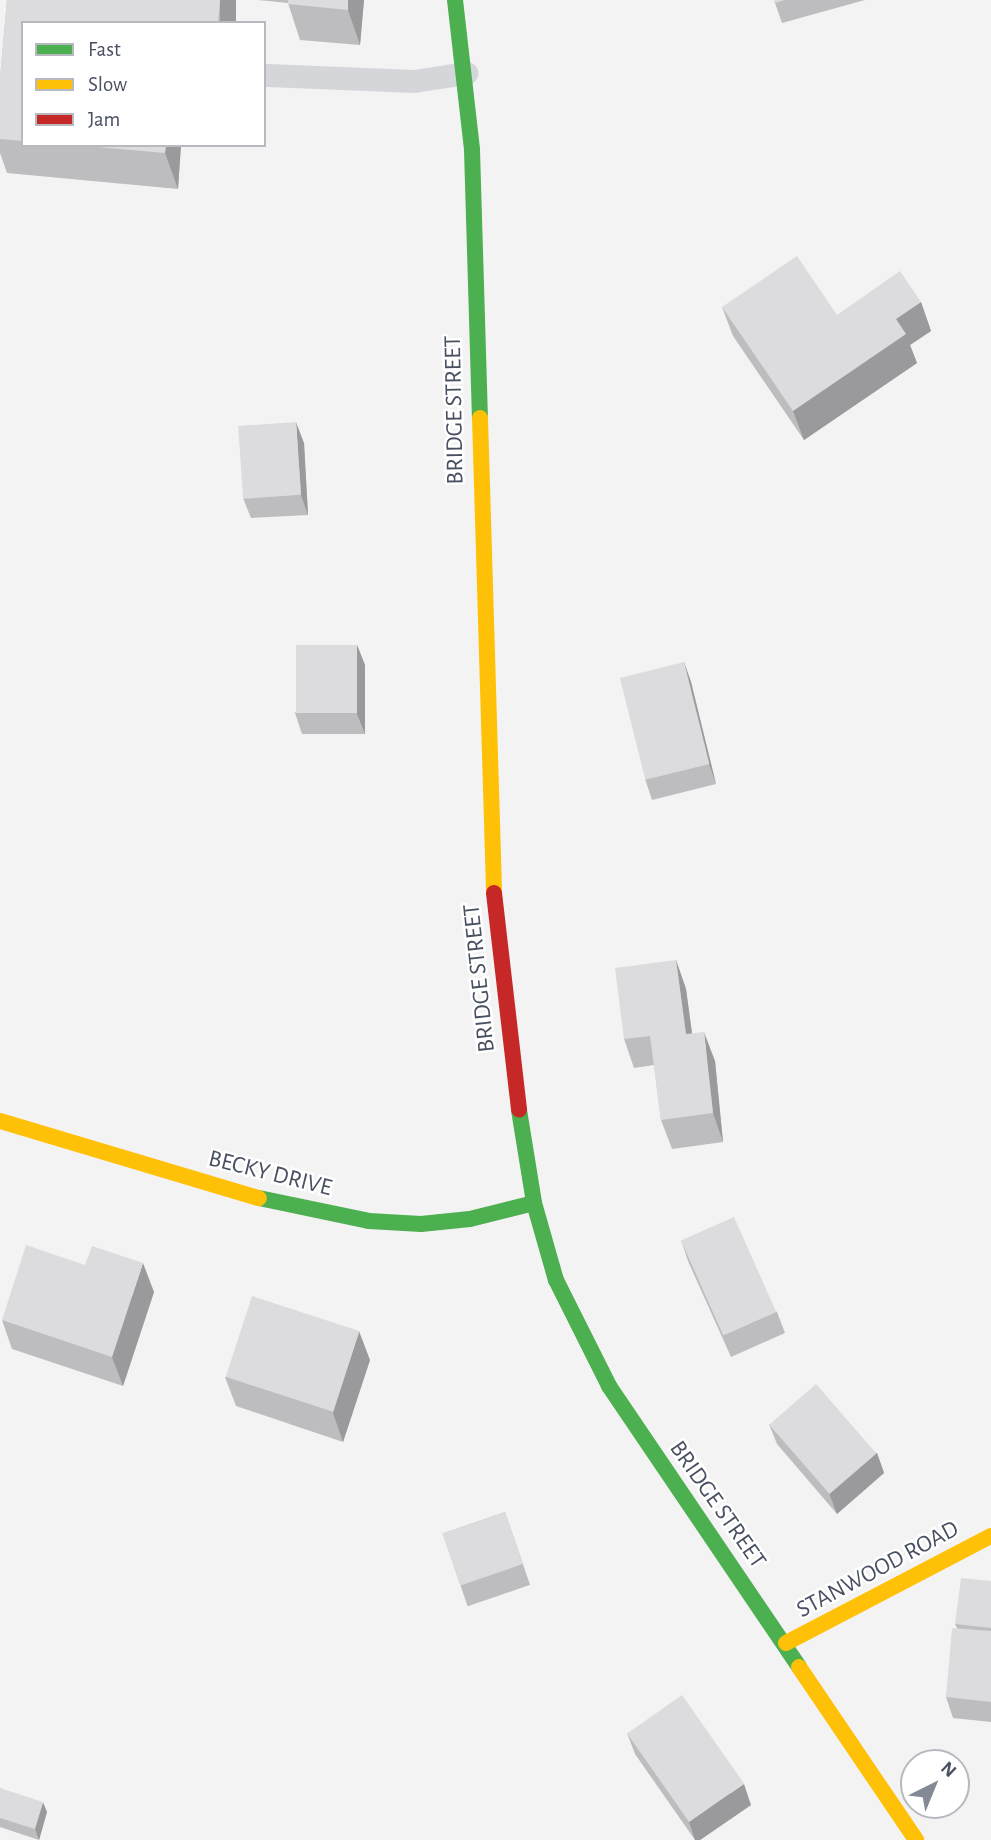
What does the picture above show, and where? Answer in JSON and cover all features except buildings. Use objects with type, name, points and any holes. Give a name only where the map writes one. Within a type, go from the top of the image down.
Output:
[{"type":"street","name":"BRIDGE STREET","points":[[456,0],[466,73],[472,150],[493,881],[517,1100],[534,1203],[556,1280],[609,1386],[786,1643],[916,1840]]},
{"type":"street","name":"BECKY DRIVE","points":[[0,1121],[267,1200],[369,1221],[421,1224],[458,1220],[534,1203]]},
{"type":"street","name":"STANWOOD ROAD","points":[[786,1643],[991,1536]]},
{"type":"lane","points":[[267,75],[414,81],[466,73]]},
{"type":"traffic: fast","points":[[455,0],[472,150],[480,418]]},
{"type":"traffic: fast","points":[[519,1110],[534,1203],[556,1280],[609,1386],[799,1667]]},
{"type":"traffic: fast","points":[[259,1198],[369,1221],[421,1224],[470,1219],[534,1203]]},
{"type":"traffic: slow","points":[[480,418],[494,893]]},
{"type":"traffic: slow","points":[[0,1121],[259,1198]]},
{"type":"traffic: slow","points":[[786,1643],[991,1536]]},
{"type":"traffic: slow","points":[[799,1667],[916,1840]]},
{"type":"traffic: jam","points":[[494,893],[519,1110]]}]
